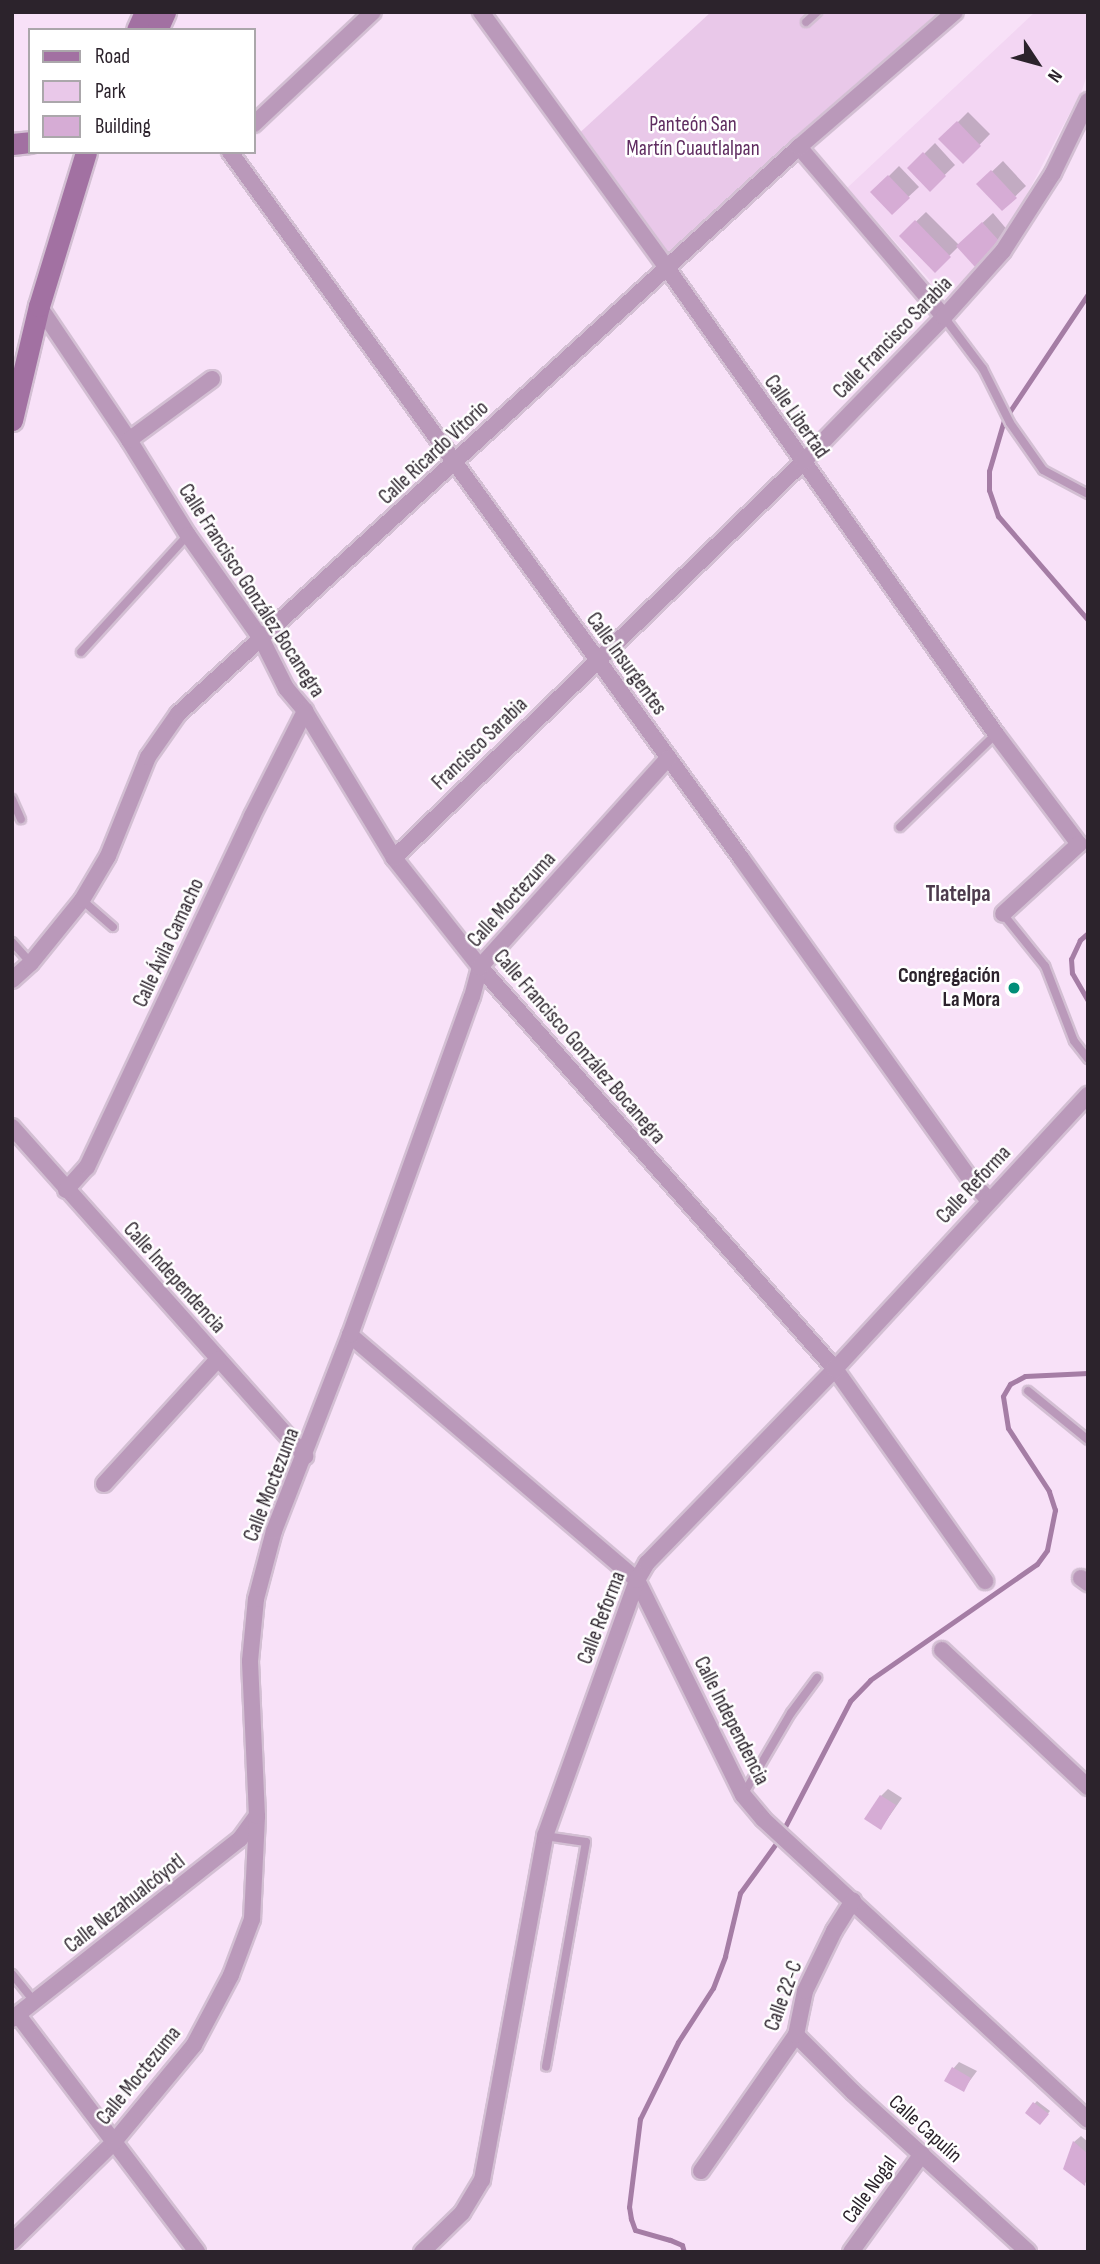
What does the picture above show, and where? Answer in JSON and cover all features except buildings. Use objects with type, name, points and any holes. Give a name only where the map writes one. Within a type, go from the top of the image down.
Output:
[{"type":"street","points":[[138,28],[145,12]]},
{"type":"street","points":[[158,28],[165,12]]},
{"type":"street","points":[[256,122],[373,12]]},
{"type":"street","name":"Calle Libertad","points":[[481,12],[667,268],[996,734],[1079,844],[1003,914]]},
{"type":"street","name":"Calle Ricardo Vitorio","points":[[12,980],[31,963],[82,900],[108,856],[138,779],[162,734],[178,714],[799,147],[955,12]]},
{"type":"street","name":"Calle Francisco Sarabia","points":[[596,660],[803,462],[944,317],[1003,251],[1053,173],[1088,101]]},
{"type":"street","points":[[799,147],[944,317]]},
{"type":"street","points":[[12,420],[39,306],[85,154]]},
{"type":"street","name":"Calle Insurgentes","points":[[231,154],[971,1181],[989,1200]]},
{"type":"street","name":"Calle Francisco González Bocanegra","points":[[39,306],[130,440],[188,535],[262,640],[286,688],[305,711],[394,858],[480,967],[835,1369],[985,1581]]},
{"type":"street","points":[[130,440],[212,379]]},
{"type":"street","name":"Francisco Sarabia","points":[[394,858],[596,660]]},
{"type":"street","name":"Calle Ávila Camacho","points":[[66,1190],[87,1167],[246,827],[305,711]]},
{"type":"street","name":"Calle Moctezuma","points":[[12,2242],[113,2143],[194,2045],[230,1975],[252,1919],[257,1816],[250,1661],[256,1598],[274,1531],[350,1335],[468,1010],[480,967],[668,758]]},
{"type":"street","name":"Calle Reforma","points":[[422,2252],[462,2213],[482,2180],[545,1836],[637,1580],[647,1563],[835,1369],[1088,1095]]},
{"type":"street","name":"Calle Independencia","points":[[12,1127],[305,1456]]},
{"type":"street","name":"Calle Independencia","points":[[350,1335],[637,1580],[743,1795],[763,1819],[1088,2120]]},
{"type":"street","points":[[104,1484],[218,1359]]},
{"type":"street","points":[[942,1650],[1088,1787]]},
{"type":"street","name":"Calle Nezahualcóyotl","points":[[15,2017],[240,1839],[257,1816]]},
{"type":"street","name":"Calle 22-C","points":[[701,2171],[796,2035],[805,1991],[834,1931],[853,1901]]},
{"type":"street","points":[[15,2017],[197,2252]]},
{"type":"street","name":"Calle Capulín","points":[[796,2035],[853,2092],[1028,2252]]},
{"type":"street","name":"Calle Nogal","points":[[851,2252],[922,2154]]},
{"type":"lane","points":[[806,22],[817,12]]},
{"type":"lane","points":[[944,317],[983,369],[1010,423],[1043,470],[1088,494]]},
{"type":"lane","points":[[81,652],[188,535]]},
{"type":"lane","points":[[900,827],[996,734]]},
{"type":"lane","points":[[12,799],[21,819]]},
{"type":"lane","points":[[82,900],[113,927]]},
{"type":"lane","points":[[1003,914],[1045,967],[1074,1041],[1088,1059]]},
{"type":"lane","points":[[12,942],[31,963]]},
{"type":"lane","points":[[1028,1391],[1088,1440]]},
{"type":"lane","points":[[743,1795],[791,1713],[817,1678]]},
{"type":"lane","points":[[545,1836],[586,1842],[546,2066]]},
{"type":"lane","points":[[12,1974],[35,2003]]},
{"type":"shaded area","points":[[1035,12],[1088,12],[1088,72],[1082,90],[1001,243],[955,288],[944,278],[935,286],[847,188]]},
{"type":"green space","name":"Panteón San Martín Cuautlalpan","points":[[711,12],[943,12],[669,269],[574,138]]},
{"type":"waterway","points":[[1088,294],[1004,420],[989,471],[989,490],[998,516],[1088,620]]},
{"type":"waterway","points":[[1088,933],[1080,940],[1071,959],[1072,973],[1088,1001]]},
{"type":"waterway","points":[[684,2252],[682,2245],[635,2230],[631,2219],[629,2207],[640,2119],[678,2042],[713,1988],[725,1956],[740,1893],[777,1842],[850,1701],[870,1680],[1037,1564],[1047,1550],[1055,1510],[1049,1491],[1008,1428],[1003,1396],[1010,1384],[1025,1376],[1088,1373]]},
{"type":"place","name":"Congregación La Mora","points":[[1014,988]]},
{"type":"district","name":"Tlatelpa","points":[[958,894]]}]
